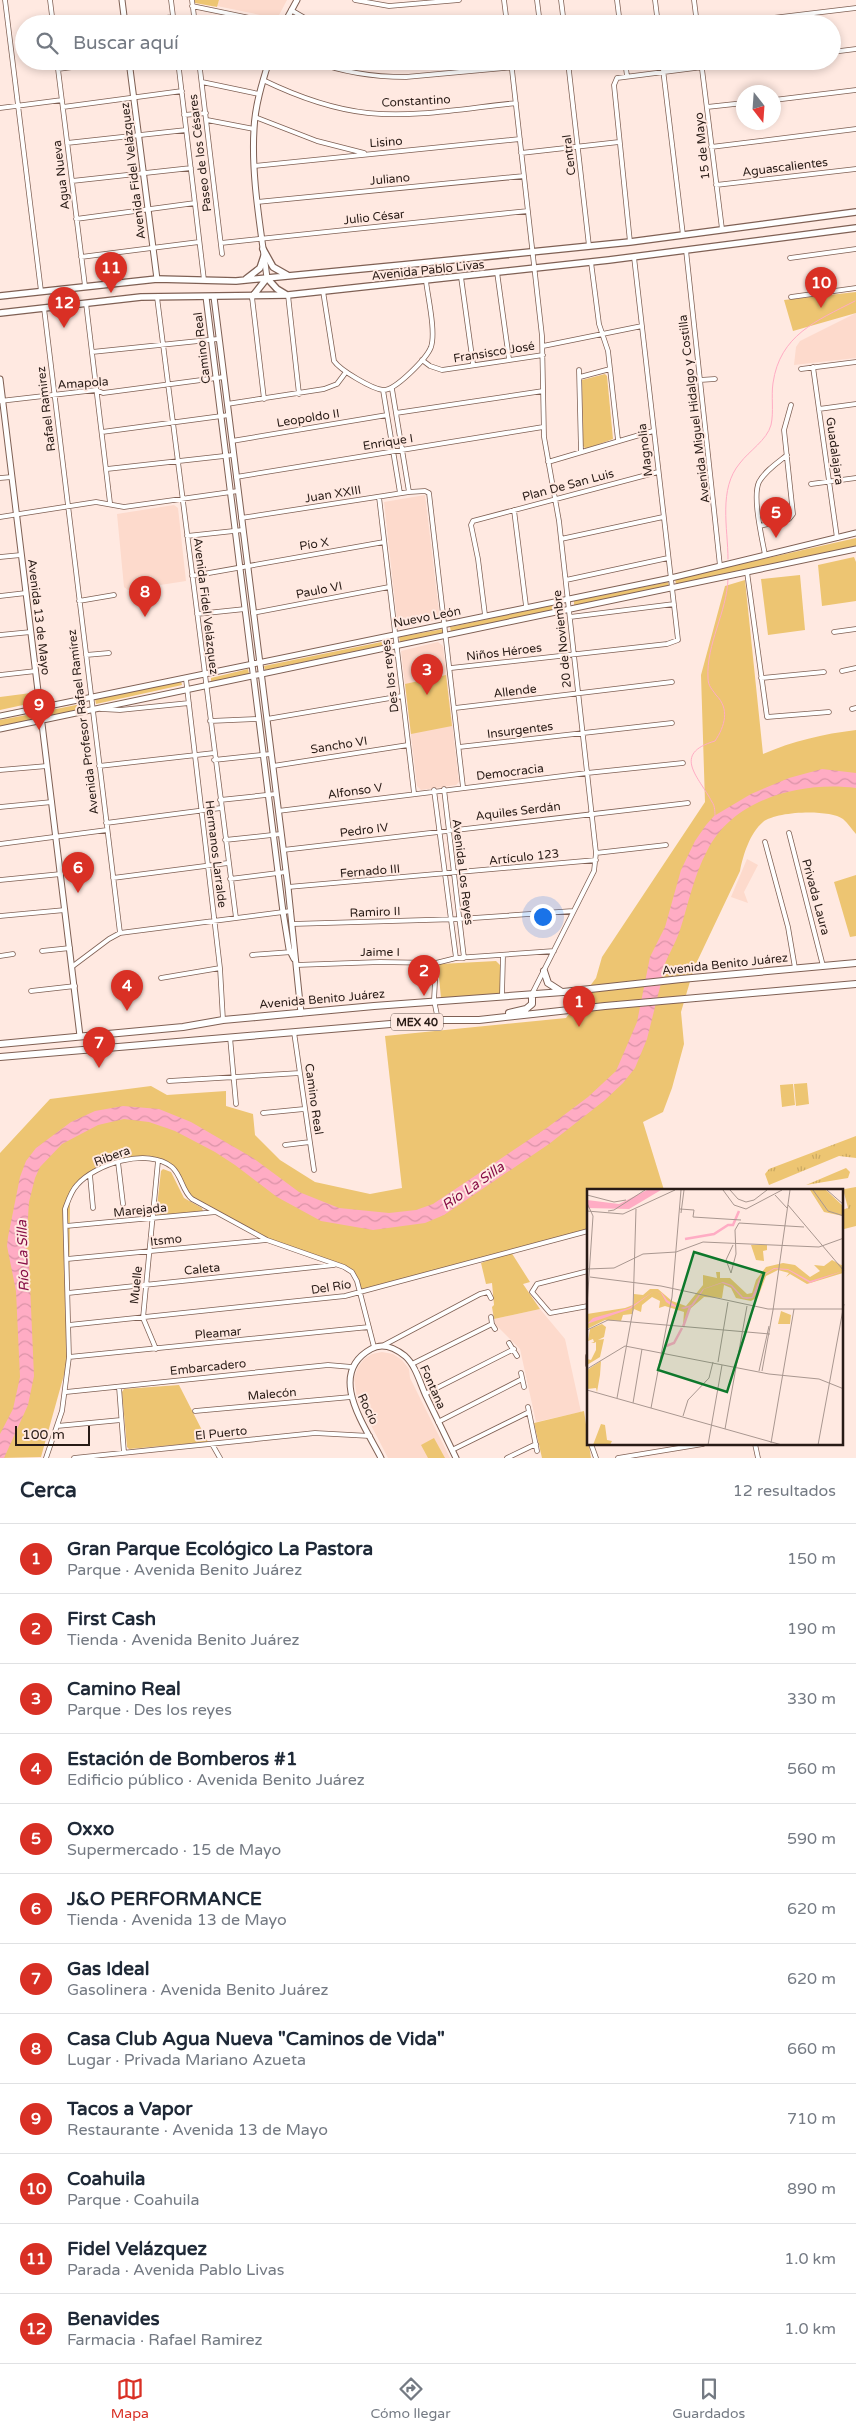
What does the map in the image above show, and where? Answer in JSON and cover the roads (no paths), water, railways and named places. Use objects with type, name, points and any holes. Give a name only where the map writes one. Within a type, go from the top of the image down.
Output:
[{"type":"main road","name":"Avenida Pablo Livas","points":[[0,296],[157,279],[245,280],[289,276],[630,242],[856,212]]},
{"type":"main road","name":"Avenida Pablo Livas","points":[[0,313],[157,297],[288,295],[591,262],[856,228]]},
{"type":"main road","points":[[263,249],[273,267],[289,276]]},
{"type":"main road","points":[[245,280],[258,270],[264,256]]},
{"type":"main road","points":[[252,297],[267,278],[280,291],[288,295]]},
{"type":"main road","name":"Avenida Benito Juárez","points":[[0,1044],[183,1027],[223,1020],[434,1000],[563,992],[856,963]]},
{"type":"main road","points":[[544,971],[548,984],[563,992]]},
{"type":"main road","name":"MEX 40","points":[[0,1057],[132,1044],[438,1020],[479,1020],[605,1006],[856,984]]},
{"type":"main road","points":[[479,1020],[529,1008],[532,1004],[532,994]]},
{"type":"main road","points":[[130,1032],[132,1044]]},
{"type":"street","points":[[5,0],[41,292]]},
{"type":"street","points":[[50,0],[52,15]]},
{"type":"street","points":[[122,0],[124,15]]},
{"type":"street","points":[[171,0],[173,15]]},
{"type":"street","points":[[192,0],[194,15]]},
{"type":"street","points":[[288,15],[296,0]]},
{"type":"street","points":[[355,0],[389,6],[459,0]]},
{"type":"street","points":[[504,0],[506,15]]},
{"type":"street","points":[[538,0],[539,15]]},
{"type":"street","points":[[561,0],[563,15]]},
{"type":"street","points":[[617,0],[619,15]]},
{"type":"street","points":[[655,0],[657,15]]},
{"type":"street","points":[[694,0],[696,15]]},
{"type":"street","points":[[192,6],[236,15]]},
{"type":"street","points":[[797,15],[856,8]]},
{"type":"street","points":[[291,10],[300,15]]},
{"type":"street","points":[[841,51],[856,49]]},
{"type":"street","name":"Agua Nueva","points":[[58,70],[85,286]]},
{"type":"street","name":"Avenida Fidel Velázquez","points":[[130,70],[157,279]]},
{"type":"street","points":[[179,70],[204,280]]},
{"type":"street","name":"Paseo de los Césares","points":[[200,70],[222,254]]},
{"type":"street","points":[[266,70],[255,117],[254,166],[267,278]]},
{"type":"street","points":[[337,70],[380,77],[406,77],[499,70]]},
{"type":"street","name":"20 de Noviembre","points":[[512,70],[543,346],[543,426],[561,539],[596,853],[594,871],[532,994]]},
{"type":"street","name":"Central","points":[[569,70],[589,246]]},
{"type":"street","points":[[626,70],[627,76]]},
{"type":"street","points":[[630,242],[614,85],[617,78],[674,70]]},
{"type":"street","name":"15 de Mayo","points":[[702,70],[722,229]]},
{"type":"street","points":[[664,71],[684,234]]},
{"type":"street","name":"Constantino","points":[[263,80],[292,94],[328,106],[368,113],[405,114],[516,104]]},
{"type":"street","points":[[202,82],[259,94]]},
{"type":"street","points":[[781,99],[856,90]]},
{"type":"street","points":[[62,107],[182,91]]},
{"type":"street","points":[[0,108],[62,100]]},
{"type":"street","points":[[707,107],[736,104]]},
{"type":"street","points":[[184,115],[206,113]]},
{"type":"street","points":[[255,117],[317,141],[366,154]]},
{"type":"street","points":[[207,120],[254,129]]},
{"type":"street","points":[[712,147],[856,129]]},
{"type":"street","points":[[67,143],[186,130]]},
{"type":"street","name":"Lisino","points":[[254,166],[520,139]]},
{"type":"street","points":[[522,153],[619,142]]},
{"type":"street","points":[[72,181],[190,168]]},
{"type":"street","name":"Aguascalientes","points":[[716,185],[856,169]]},
{"type":"street","name":"Juliano","points":[[258,202],[524,176]]},
{"type":"street","points":[[76,219],[195,204]]},
{"type":"street","name":"Julio César","points":[[221,242],[528,211]]},
{"type":"street","points":[[81,257],[199,242]]},
{"type":"street","points":[[790,258],[856,249]]},
{"type":"street","name":"Avenida Miguel Hidalgo y Costilla","points":[[686,250],[720,566]]},
{"type":"street","name":"Magnolia","points":[[634,256],[678,640]]},
{"type":"street","points":[[591,262],[599,324],[608,351],[618,440]]},
{"type":"street","points":[[497,272],[509,359]]},
{"type":"street","points":[[461,277],[473,364]]},
{"type":"street","points":[[323,291],[331,353],[337,366],[383,390],[392,389],[428,352],[432,340],[426,281]]},
{"type":"street","points":[[791,297],[856,288]]},
{"type":"street","points":[[288,295],[300,394]]},
{"type":"street","name":"Avenida Fidel Velázquez","points":[[157,297],[214,760],[236,918]]},
{"type":"street","name":"Camino Real","points":[[206,297],[262,755],[283,912],[295,962],[301,1013]]},
{"type":"street","name":"Camino Real","points":[[214,297],[288,887],[293,952]]},
{"type":"street","points":[[252,297],[264,399]]},
{"type":"street","points":[[86,303],[110,503]]},
{"type":"street","name":"Rafael Ramirez","points":[[44,308],[67,508]]},
{"type":"street","name":"Fransisco José","points":[[543,346],[642,326]]},
{"type":"street","points":[[92,352],[218,339]]},
{"type":"street","name":"Fransisco José","points":[[422,360],[430,366],[442,370],[543,355]]},
{"type":"street","points":[[801,368],[856,362]]},
{"type":"street","name":"Guadalajara","points":[[814,367],[836,538]]},
{"type":"street","points":[[580,377],[610,369]]},
{"type":"street","points":[[579,370],[581,452]]},
{"type":"street","points":[[227,404],[300,394],[332,387],[341,380],[346,372]]},
{"type":"street","name":"Amapola","points":[[1,401],[96,390],[106,392],[224,377]]},
{"type":"street","points":[[700,380],[715,378]]},
{"type":"street","name":"Avenida 13 de Mayo","points":[[0,379],[1,401],[62,874],[80,1036]]},
{"type":"street","points":[[392,389],[409,492]]},
{"type":"street","points":[[383,390],[400,493]]},
{"type":"street","points":[[396,413],[543,391]]},
{"type":"street","points":[[819,409],[856,404]]},
{"type":"street","points":[[760,526],[789,519],[793,514],[784,430],[791,405]]},
{"type":"street","points":[[102,432],[229,415]]},
{"type":"street","name":"Leopoldo II","points":[[232,441],[387,415]]},
{"type":"street","name":"Enrique I","points":[[236,477],[543,426]]},
{"type":"street","points":[[548,462],[653,431]]},
{"type":"street","points":[[0,438],[7,438]]},
{"type":"street","points":[[107,468],[234,455]]},
{"type":"street","points":[[765,555],[757,500],[758,486],[765,474],[787,455]]},
{"type":"street","name":"Plan De San Luis","points":[[484,616],[477,549],[470,525],[472,521],[658,472]]},
{"type":"street","points":[[0,478],[12,477]]},
{"type":"street","points":[[811,484],[856,478]]},
{"type":"street","points":[[0,517],[96,502],[124,507],[238,491]]},
{"type":"street","name":"Juan XXIII","points":[[242,518],[400,493],[427,492],[432,504],[445,624]]},
{"type":"street","name":"Des los reyes","points":[[380,497],[414,793]]},
{"type":"street","name":"Avenida Profesor Rafael Ramírez","points":[[67,508],[120,934]]},
{"type":"street","points":[[514,510],[526,606]]},
{"type":"street","points":[[561,539],[663,517]]},
{"type":"street","points":[[187,536],[243,530]]},
{"type":"street","name":"Nuevo León","points":[[0,716],[186,679],[526,606],[671,578],[856,534]]},
{"type":"street","name":"Pío X","points":[[192,576],[384,542]]},
{"type":"street","name":"Nuevo León","points":[[0,729],[396,648],[446,635],[672,590],[747,572],[856,550]]},
{"type":"street","points":[[0,557],[21,555]]},
{"type":"street","points":[[566,580],[668,558]]},
{"type":"street","points":[[747,572],[767,717],[829,712]]},
{"type":"street","name":"Paulo VI","points":[[253,613],[389,587]]},
{"type":"street","points":[[0,596],[26,593]]},
{"type":"street","points":[[79,601],[114,595]]},
{"type":"street","points":[[570,617],[674,604]]},
{"type":"street","points":[[197,614],[245,609]]},
{"type":"street","points":[[445,624],[463,787]]},
{"type":"street","points":[[834,632],[856,629]]},
{"type":"street","points":[[0,635],[31,632]]},
{"type":"street","name":"Niños Héroes","points":[[451,668],[671,643],[678,640]]},
{"type":"street","points":[[86,656],[110,653]]},
{"type":"street","points":[[842,671],[856,668]]},
{"type":"street","points":[[0,675],[36,671]]},
{"type":"street","points":[[761,678],[824,672]]},
{"type":"street","name":"Hermanos Larralde","points":[[186,679],[193,755],[220,968],[223,1020]]},
{"type":"street","name":"Allende","points":[[455,708],[672,682]]},
{"type":"street","points":[[267,719],[402,696]]},
{"type":"street","points":[[100,709],[120,710],[189,703]]},
{"type":"street","points":[[210,722],[258,719]]},
{"type":"street","name":"Insurgentes","points":[[459,747],[672,723]]},
{"type":"street","name":"Sancho VI","points":[[273,766],[408,745]]},
{"type":"street","points":[[99,766],[214,753]]},
{"type":"street","points":[[214,760],[271,754]]},
{"type":"street","name":"Democracia","points":[[434,790],[683,763]]},
{"type":"street","points":[[0,770],[47,766]]},
{"type":"street","name":"Avenida Los Reyes","points":[[444,789],[447,830],[464,958]]},
{"type":"street","name":"Alfonso V","points":[[278,810],[434,790]]},
{"type":"street","name":"Avenida Los Reyes","points":[[434,790],[456,958]]},
{"type":"street","points":[[220,800],[276,794]]},
{"type":"street","points":[[0,807],[52,802]]},
{"type":"street","name":"Aquiles Serdán","points":[[447,830],[688,803]]},
{"type":"street","points":[[106,823],[221,808]]},
{"type":"street","points":[[0,844],[106,830]]},
{"type":"street","name":"Pedro IV","points":[[283,850],[447,830]]},
{"type":"street","name":"Privada Laura","points":[[789,833],[823,966]]},
{"type":"street","points":[[225,840],[281,834]]},
{"type":"street","points":[[765,842],[788,927],[795,968]]},
{"type":"street","points":[[596,853],[666,845]]},
{"type":"street","name":"Artículo 123","points":[[453,874],[596,860]]},
{"type":"street","points":[[113,878],[228,863]]},
{"type":"street","points":[[230,879],[286,872]]},
{"type":"street","points":[[0,880],[62,874]]},
{"type":"street","name":"Fernado III","points":[[288,887],[453,874]]},
{"type":"street","points":[[0,916],[65,910]]},
{"type":"street","name":"Ramiro II","points":[[292,924],[459,919],[574,911]]},
{"type":"street","points":[[73,966],[109,939],[120,934],[291,912]]},
{"type":"street","points":[[42,951],[70,948]]},
{"type":"street","name":"Jaime I","points":[[295,962],[436,964],[456,958],[554,951]]},
{"type":"street","points":[[252,955],[293,952]]},
{"type":"street","points":[[0,956],[13,954]]},
{"type":"street","points":[[502,956],[502,995]]},
{"type":"street","points":[[436,964],[434,1000],[438,1020]]},
{"type":"street","points":[[161,978],[220,968]]},
{"type":"street","points":[[31,991],[75,986]]},
{"type":"street","name":"Camino Real","points":[[294,1032],[314,1170]]},
{"type":"street","points":[[230,1037],[236,1104]]},
{"type":"street","points":[[169,1081],[300,1073]]},
{"type":"street","points":[[263,1113],[304,1109]]},
{"type":"street","points":[[285,1145],[310,1142]]},
{"type":"street","name":"Ribera","points":[[46,1458],[66,1392],[69,1357],[65,1209],[76,1186],[90,1175],[118,1162],[141,1157],[158,1161]]},
{"type":"street","points":[[158,1161],[172,1168],[189,1197],[267,1240],[338,1265],[352,1272],[360,1292],[374,1347]]},
{"type":"street","name":"Muelle","points":[[156,1349],[143,1318],[158,1161]]},
{"type":"street","points":[[118,1162],[123,1204]]},
{"type":"street","points":[[90,1175],[94,1208]]},
{"type":"street","name":"Marejada","points":[[66,1226],[216,1212]]},
{"type":"street","name":"Del Río","points":[[69,1324],[324,1299],[360,1292],[508,1250],[587,1231]]},
{"type":"street","name":"Itsmo","points":[[67,1260],[267,1240]]},
{"type":"street","name":"Caleta","points":[[68,1293],[338,1265]]},
{"type":"street","points":[[587,1271],[537,1284],[532,1287],[532,1292],[547,1312],[559,1312],[587,1306]]},
{"type":"street","points":[[352,1367],[357,1359],[374,1347],[384,1345],[480,1294],[488,1292],[491,1298]]},
{"type":"street","points":[[491,1317],[495,1329]]},
{"type":"street","points":[[412,1364],[492,1324]]},
{"type":"street","name":"Pleamar","points":[[69,1357],[369,1327]]},
{"type":"street","points":[[509,1343],[517,1356]]},
{"type":"street","name":"Fontana","points":[[384,1345],[399,1352],[412,1364],[456,1458]]},
{"type":"street","points":[[425,1394],[514,1349]]},
{"type":"street","name":"Embarcadero","points":[[66,1392],[328,1365],[352,1367]]},
{"type":"street","name":"Rocío","points":[[352,1367],[348,1383],[351,1397],[381,1458]]},
{"type":"street","points":[[521,1374],[524,1387]]},
{"type":"street","points":[[438,1422],[522,1379]]},
{"type":"street","points":[[119,1387],[124,1453]]},
{"type":"street","name":"Malecón","points":[[195,1412],[351,1397]]},
{"type":"street","points":[[452,1450],[529,1409],[537,1451]]},
{"type":"street","points":[[57,1426],[121,1420]]},
{"type":"street","name":"El Puerto","points":[[74,1458],[315,1433],[370,1436]]},
{"type":"street","points":[[212,1444],[220,1458]]},
{"type":"street","points":[[508,1458],[536,1444]]},
{"type":"street","points":[[592,1446],[596,1458]]},
{"type":"street","points":[[618,1458],[691,1446]]},
{"type":"water","name":"Río La Silla","points":[[822,769],[856,773],[856,788],[814,787],[771,797],[751,806],[734,818],[719,833],[707,851],[695,880],[678,936],[662,972],[662,979],[647,1039],[635,1068],[623,1083],[605,1100],[549,1144],[444,1215],[425,1223],[373,1230],[321,1221],[277,1197],[215,1152],[175,1131],[149,1122],[124,1119],[98,1125],[62,1144],[40,1167],[29,1202],[26,1247],[29,1262],[34,1376],[28,1405],[4,1458],[0,1458],[0,1434],[13,1409],[20,1377],[16,1291],[7,1246],[8,1237],[20,1177],[26,1161],[36,1148],[71,1122],[95,1111],[123,1106],[159,1109],[191,1122],[253,1158],[299,1192],[339,1208],[389,1213],[416,1210],[433,1204],[548,1127],[588,1097],[616,1071],[637,1022],[650,957],[665,927],[681,870],[695,841],[714,816],[751,794],[789,778]]},
{"type":"waterway","points":[[728,559],[726,509],[729,485],[733,473],[740,463],[766,436],[769,430],[772,420],[773,383],[783,353],[792,341],[814,323],[855,301]]},
{"type":"waterway","points":[[715,817],[714,805],[696,775],[691,759],[694,752],[702,746],[715,741],[723,724],[723,706],[709,683],[708,665],[713,640],[724,604],[728,579]]},
{"type":"place","name":"Fidel Velázquez","points":[[111,293]]},
{"type":"place","name":"Coahuila","points":[[821,308]]},
{"type":"place","name":"Benavides","points":[[64,328]]},
{"type":"place","name":"Oxxo","points":[[776,538]]},
{"type":"place","name":"Casa Club Agua Nueva \"Caminos de Vida\"","points":[[145,617]]},
{"type":"place","name":"Camino Real","points":[[427,695]]},
{"type":"place","name":"Tacos a Vapor","points":[[39,730]]},
{"type":"place","name":"J&O PERFORMANCE","points":[[78,893]]},
{"type":"place","name":"First Cash","points":[[424,996]]},
{"type":"place","name":"Estación de Bomberos #1","points":[[127,1011]]},
{"type":"place","name":"Gran Parque Ecológico La Pastora","points":[[579,1027]]},
{"type":"place","name":"Gas Ideal","points":[[99,1068]]}]
